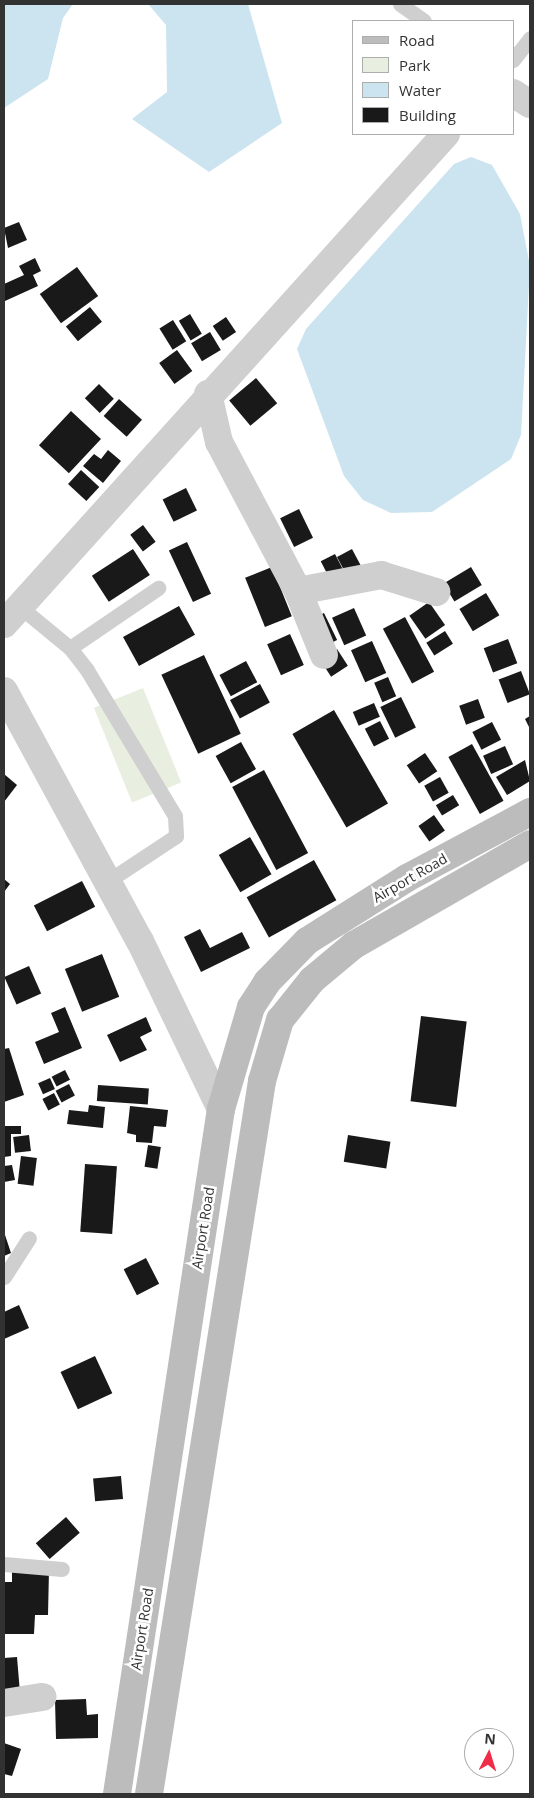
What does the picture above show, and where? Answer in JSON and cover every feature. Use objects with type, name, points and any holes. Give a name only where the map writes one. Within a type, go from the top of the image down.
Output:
[{"type":"main road","name":"Airport Road","points":[[117,1794],[221,1109],[251,1007],[267,982],[307,941],[407,878],[530,812]]},
{"type":"main road","name":"Airport Road","points":[[149,1794],[257,1115],[280,1020],[312,980],[354,945],[530,844]]},
{"type":"main road","points":[[251,1007],[280,1020]]},
{"type":"main road","points":[[221,1109],[257,1115]]},
{"type":"street","points":[[514,94],[530,104]]},
{"type":"street","points":[[11,615],[208,394],[445,135]]},
{"type":"street","points":[[208,394],[219,442],[298,591],[324,656]]},
{"type":"street","points":[[298,591],[381,575],[436,592]]},
{"type":"street","points":[[4,691],[108,881],[221,1109]]},
{"type":"street","points":[[4,1703],[43,1697]]},
{"type":"lane","points":[[400,4],[423,20]]},
{"type":"lane","points":[[514,59],[530,38]]},
{"type":"lane","points":[[70,648],[158,588]]},
{"type":"lane","points":[[11,615],[70,648],[178,825],[176,836],[108,881]]},
{"type":"lane","points":[[4,1277],[29,1238]]},
{"type":"lane","points":[[4,1564],[62,1570]]},
{"type":"green space","points":[[143,688],[181,783],[132,802],[94,708]]},
{"type":"water","points":[[4,4],[73,4],[63,18],[48,79],[4,108]]},
{"type":"water","points":[[148,4],[248,4],[282,123],[209,172],[132,119],[167,92],[166,25]]},
{"type":"water","points":[[471,157],[492,165],[520,214],[530,266],[521,435],[511,459],[432,512],[391,513],[363,500],[344,476],[297,349],[306,329],[454,164]]},
{"type":"building","points":[[19,222],[27,240],[8,248],[4,228]]},
{"type":"building","points":[[35,258],[41,271],[33,275],[38,286],[5,301],[4,284],[24,275],[19,266]]},
{"type":"building","points":[[77,267],[98,296],[61,323],[40,294]]},
{"type":"building","points":[[90,307],[102,322],[78,341],[66,327]]},
{"type":"building","points":[[190,314],[202,334],[191,340],[179,321]]},
{"type":"building","points":[[226,317],[236,332],[223,341],[213,326]]},
{"type":"building","points":[[173,320],[186,341],[173,350],[159,328]]},
{"type":"building","points":[[210,332],[221,350],[202,361],[191,343]]},
{"type":"building","points":[[177,350],[192,371],[174,384],[159,363]]},
{"type":"building","points":[[256,378],[277,403],[250,426],[229,400]]},
{"type":"building","points":[[99,384],[114,399],[100,413],[85,398]]},
{"type":"building","points":[[119,399],[142,420],[127,437],[104,416]]},
{"type":"building","points":[[71,411],[101,439],[69,473],[39,445]]},
{"type":"building","points":[[108,450],[121,461],[103,483],[83,466],[94,454],[101,459]]},
{"type":"building","points":[[81,470],[99,487],[86,501],[68,484]]},
{"type":"building","points":[[186,488],[197,510],[174,522],[163,499]]},
{"type":"building","points":[[299,509],[313,538],[294,547],[280,518]]},
{"type":"building","points":[[143,525],[156,542],[143,551],[130,535]]},
{"type":"building","points":[[187,542],[211,594],[193,602],[169,550]]},
{"type":"building","points":[[133,549],[150,575],[109,602],[92,576]]},
{"type":"building","points":[[352,549],[363,570],[348,578],[337,557]]},
{"type":"building","points":[[335,554],[345,574],[331,581],[321,561]]},
{"type":"building","points":[[272,567],[292,616],[265,627],[245,578]]},
{"type":"building","points":[[471,567],[482,585],[454,601],[444,583]]},
{"type":"building","points":[[486,593],[499,615],[473,631],[459,609]]},
{"type":"building","points":[[429,602],[445,625],[425,639],[409,616]]},
{"type":"building","points":[[179,606],[195,635],[139,666],[123,637]]},
{"type":"building","points":[[354,608],[366,635],[344,645],[332,618]]},
{"type":"building","points":[[324,613],[337,640],[323,647],[310,620]]},
{"type":"building","points":[[405,617],[434,672],[412,683],[383,629]]},
{"type":"building","points":[[445,631],[453,644],[434,655],[426,643]]},
{"type":"building","points":[[290,634],[304,665],[281,675],[267,644]]},
{"type":"building","points":[[508,639],[517,663],[493,673],[484,648]]},
{"type":"building","points":[[372,641],[386,673],[365,682],[351,650]]},
{"type":"building","points":[[337,649],[348,666],[331,677],[320,660]]},
{"type":"building","points":[[204,655],[241,734],[198,754],[161,675]]},
{"type":"building","points":[[246,661],[257,682],[231,696],[220,675]]},
{"type":"building","points":[[521,671],[530,694],[508,703],[499,680]]},
{"type":"building","points":[[388,677],[396,696],[382,702],[374,683]]},
{"type":"building","points":[[260,684],[270,703],[240,719],[230,700]]},
{"type":"building","points":[[401,697],[416,728],[395,738],[380,707]]},
{"type":"building","points":[[478,699],[485,718],[466,725],[459,706]]},
{"type":"building","points":[[374,703],[380,717],[359,726],[353,712]]},
{"type":"building","points":[[334,710],[388,804],[346,828],[292,734]]},
{"type":"building","points":[[530,716],[530,729],[525,719]]},
{"type":"building","points":[[380,721],[389,739],[374,747],[365,729]]},
{"type":"building","points":[[492,722],[501,740],[481,750],[472,732]]},
{"type":"building","points":[[241,742],[256,769],[231,783],[216,756]]},
{"type":"building","points":[[472,744],[504,801],[480,814],[448,757]]},
{"type":"building","points":[[505,746],[513,764],[491,774],[483,756]]},
{"type":"building","points":[[425,753],[437,771],[419,784],[407,765]]},
{"type":"building","points":[[525,760],[530,781],[507,795],[496,777]]},
{"type":"building","points":[[264,770],[308,853],[276,870],[232,787]]},
{"type":"building","points":[[4,774],[17,785],[4,802]]},
{"type":"building","points":[[440,777],[449,793],[433,801],[424,786]]},
{"type":"building","points":[[453,795],[459,805],[442,816],[436,805]]},
{"type":"building","points":[[434,815],[445,831],[429,841],[418,826]]},
{"type":"building","points":[[250,837],[272,874],[240,892],[219,855]]},
{"type":"building","points":[[314,860],[336,900],[269,938],[247,897]]},
{"type":"building","points":[[4,879],[10,884],[4,892]]},
{"type":"building","points":[[82,881],[95,907],[47,931],[34,906]]},
{"type":"building","points":[[200,929],[210,948],[242,932],[250,948],[201,972],[184,937]]},
{"type":"building","points":[[102,954],[119,997],[82,1012],[65,969]]},
{"type":"building","points":[[29,966],[41,993],[17,1004],[4,977]]},
{"type":"building","points":[[65,1007],[82,1048],[44,1064],[35,1042],[59,1032],[51,1013]]},
{"type":"building","points":[[421,1016],[467,1022],[456,1107],[411,1101]]},
{"type":"building","points":[[146,1017],[152,1031],[140,1037],[147,1050],[120,1062],[107,1035]]},
{"type":"building","points":[[9,1048],[24,1095],[4,1102],[4,1049]]},
{"type":"building","points":[[65,1070],[70,1080],[57,1087],[52,1077]]},
{"type":"building","points":[[50,1078],[55,1089],[43,1094],[38,1083]]},
{"type":"building","points":[[69,1084],[75,1096],[62,1102],[56,1091]]},
{"type":"building","points":[[98,1085],[149,1089],[148,1105],[97,1101]]},
{"type":"building","points":[[54,1093],[60,1105],[48,1110],[42,1099]]},
{"type":"building","points":[[89,1105],[105,1107],[103,1128],[67,1124],[69,1110],[88,1112]]},
{"type":"building","points":[[130,1106],[168,1110],[166,1127],[154,1126],[152,1143],[136,1142],[136,1135],[127,1133]]},
{"type":"building","points":[[4,1126],[21,1126],[21,1134],[11,1134],[11,1156],[4,1157]]},
{"type":"building","points":[[29,1135],[31,1151],[15,1153],[13,1137]]},
{"type":"building","points":[[348,1135],[390,1142],[386,1168],[344,1162]]},
{"type":"building","points":[[148,1145],[161,1147],[157,1169],[145,1167]]},
{"type":"building","points":[[21,1156],[37,1158],[33,1186],[18,1184]]},
{"type":"building","points":[[85,1164],[117,1166],[112,1234],[80,1232]]},
{"type":"building","points":[[12,1165],[15,1180],[4,1182],[4,1166]]},
{"type":"building","points":[[4,1232],[11,1253],[4,1256]]},
{"type":"building","points":[[146,1258],[159,1284],[137,1295],[124,1269]]},
{"type":"building","points":[[19,1305],[29,1328],[4,1339],[4,1312]]},
{"type":"building","points":[[95,1356],[112,1393],[78,1409],[61,1372]]},
{"type":"building","points":[[121,1476],[123,1499],[95,1501],[93,1478]]},
{"type":"building","points":[[66,1517],[80,1533],[50,1559],[36,1543]]},
{"type":"building","points":[[12,1570],[49,1570],[48,1615],[35,1615],[34,1634],[4,1634],[4,1582],[12,1582]]},
{"type":"building","points":[[17,1657],[20,1693],[4,1694],[4,1658]]},
{"type":"building","points":[[86,1699],[87,1715],[98,1714],[98,1738],[56,1739],[55,1700]]},
{"type":"building","points":[[4,1743],[21,1749],[12,1776],[4,1774]]}]
